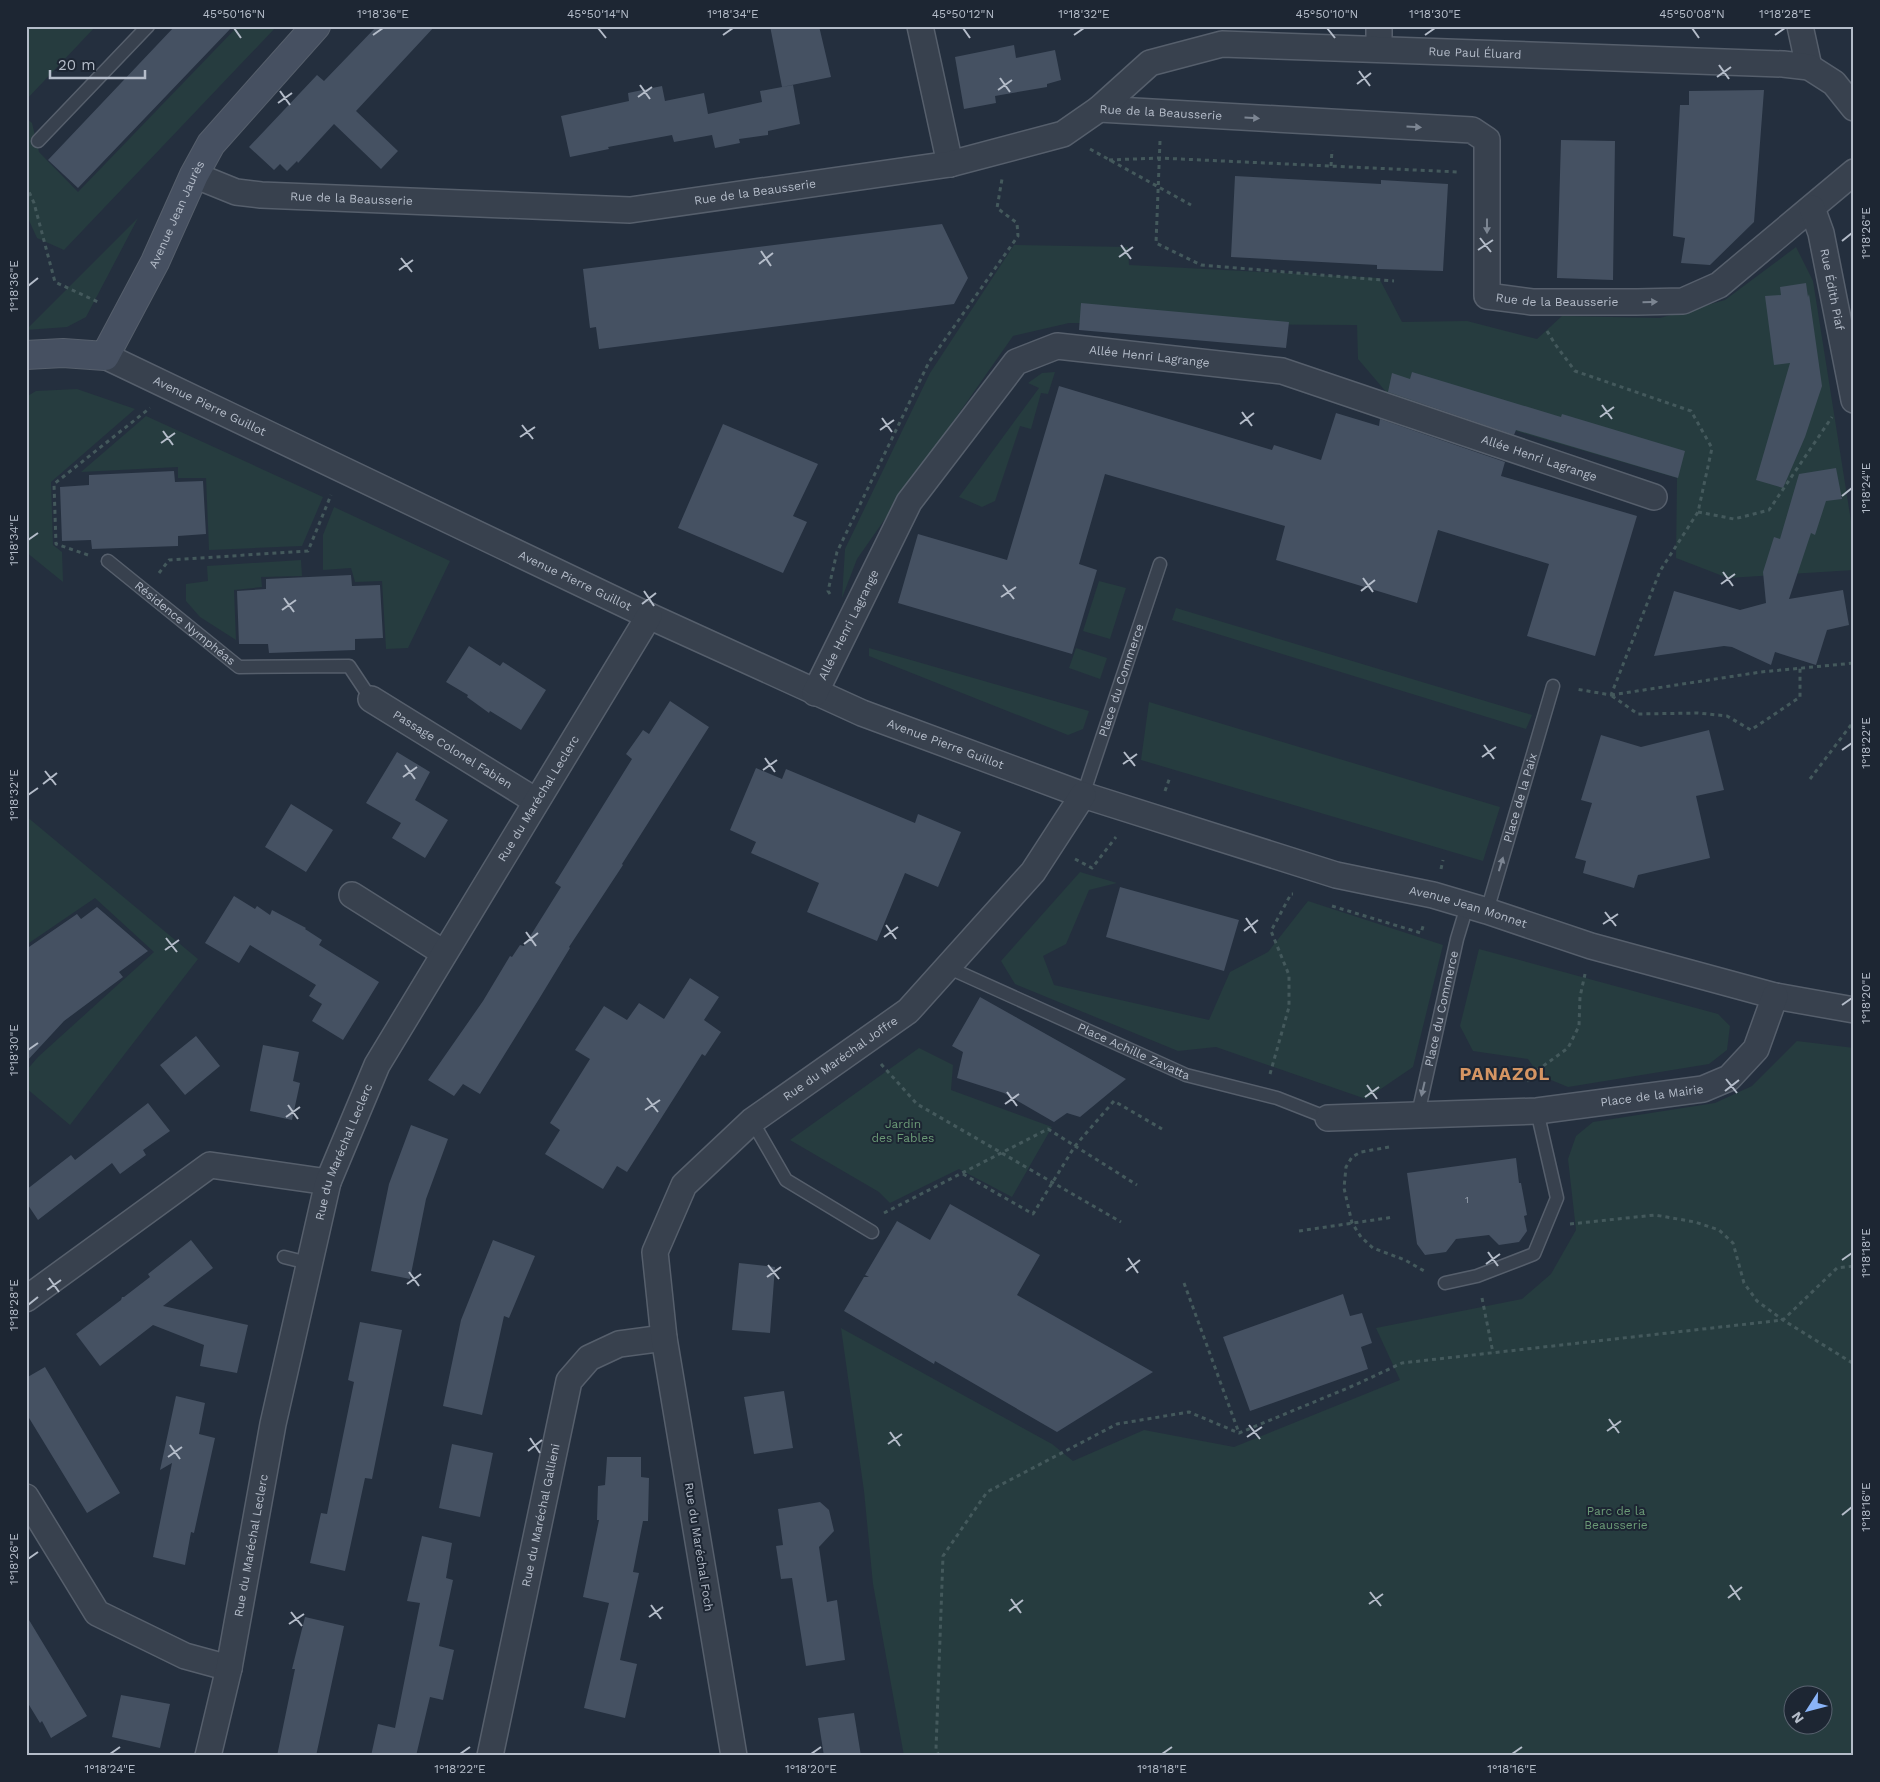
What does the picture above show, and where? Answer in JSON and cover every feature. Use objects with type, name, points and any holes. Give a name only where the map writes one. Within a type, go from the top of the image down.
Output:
[{"type":"main road","name":"Avenue Jean Jaurès","points":[[105,356],[155,262],[194,174],[211,144],[316,26]]},
{"type":"main road","points":[[26,355],[63,353],[105,356]]},
{"type":"street","points":[[920,26],[950,164]]},
{"type":"street","points":[[1800,26],[1809,66]]},
{"type":"street","name":"Rue Paul Éluard","points":[[1099,109],[1150,63],[1222,44],[1379,38],[1809,66],[1834,83],[1854,108]]},
{"type":"street","name":"Rue de la Beausserie","points":[[194,174],[236,192],[261,195],[630,210],[950,164],[1063,134],[1099,109],[1472,130],[1487,140],[1487,296],[1532,302],[1637,302],[1683,301],[1719,285],[1854,172]]},
{"type":"street","name":"Rue Édith Piaf","points":[[1812,208],[1821,233],[1853,394]]},
{"type":"street","name":"Allée Henri Lagrange","points":[[815,693],[909,502],[1016,362],[1057,346],[1282,371],[1654,497]]},
{"type":"street","name":"Avenue Pierre Guillot","points":[[105,356],[649,616],[815,693],[862,713],[1083,795]]},
{"type":"street","name":"Rue du Maréchal Leclerc","points":[[208,1756],[229,1668],[273,1424],[308,1263],[328,1182],[377,1065],[649,616]]},
{"type":"street","name":"Passage Colonel Fabien","points":[[371,699],[536,801]]},
{"type":"street","name":"Rue du Maréchal Joffre","points":[[664,1338],[655,1252],[684,1185],[752,1121],[908,1011],[1033,872],[1083,795]]},
{"type":"street","name":"Avenue Jean Monnet","points":[[1083,795],[1336,875],[1433,896],[1477,908],[1591,946],[1775,996],[1854,1010]]},
{"type":"street","points":[[352,895],[444,953]]},
{"type":"street","name":"Place de la Mairie","points":[[1328,1118],[1537,1111],[1703,1089],[1729,1078],[1756,1049],[1775,996]]},
{"type":"street","points":[[26,1300],[210,1164],[328,1182]]},
{"type":"street","name":"Rue du Maréchal Gallieni","points":[[490,1756],[569,1381],[589,1358],[619,1344],[664,1338]]},
{"type":"street","name":"Rue du Maréchal Foch","points":[[664,1338],[734,1756]]},
{"type":"street","points":[[26,1497],[97,1613],[185,1656],[229,1668]]},
{"type":"lane","points":[[38,140],[148,26]]},
{"type":"lane","name":"Résidence Nymphéas","points":[[108,561],[239,667],[349,666],[371,699]]},
{"type":"lane","name":"Place du Commerce","points":[[1083,795],[1160,564]]},
{"type":"lane","name":"Place de la Paix","points":[[1477,908],[1527,776],[1553,686]]},
{"type":"lane","name":"Place du Commerce","points":[[1418,1114],[1457,939],[1477,908]]},
{"type":"lane","name":"Place Achille Zavatta","points":[[947,967],[1186,1075],[1277,1098],[1328,1118]]},
{"type":"lane","points":[[1445,1283],[1477,1276],[1534,1254],[1557,1198],[1537,1111]]},
{"type":"lane","points":[[752,1121],[786,1180],[866,1228]]},
{"type":"lane","points":[[284,1256],[308,1263]]},
{"type":"path","points":[[1160,112],[1156,243],[1201,265],[1394,281]]},
{"type":"path","points":[[1063,134],[1191,205]]},
{"type":"path","points":[[848,625],[828,592],[837,552],[929,362],[1018,236],[1017,223],[997,208],[1003,174],[1000,152]]},
{"type":"path","points":[[1109,160],[1159,158],[1459,172]]},
{"type":"path","points":[[26,184],[34,203],[55,282],[98,302]]},
{"type":"path","points":[[1698,512],[1734,519],[1769,510],[1853,394]]},
{"type":"path","points":[[108,561],[56,544],[54,484],[150,408]]},
{"type":"path","points":[[145,591],[169,560],[308,551],[325,509]]},
{"type":"path","points":[[1800,668],[1800,697],[1750,730],[1727,716],[1698,713],[1638,714],[1611,695],[1800,668],[1854,663]]},
{"type":"path","points":[[1810,779],[1854,720]]},
{"type":"path","points":[[1050,846],[1092,868],[1115,837],[1123,839]]},
{"type":"path","points":[[1328,905],[1421,933],[1443,860]]},
{"type":"path","points":[[1264,1095],[1289,1007],[1289,975],[1271,931],[1291,894],[1300,896]]},
{"type":"path","points":[[1537,1111],[1528,1077],[1568,1048],[1578,1026],[1580,997],[1591,946]]},
{"type":"path","points":[[862,1043],[917,1104],[1121,1222]]},
{"type":"path","points":[[962,1174],[1033,1214],[1075,1146],[1114,1101],[1162,1130]]},
{"type":"path","points":[[866,1228],[962,1174],[1048,1129],[1137,1185]]},
{"type":"path","points":[[1395,1146],[1361,1152],[1352,1157],[1346,1167],[1344,1188],[1352,1223],[1361,1237],[1373,1248],[1405,1260],[1445,1283]]},
{"type":"path","points":[[1546,1225],[1655,1215],[1695,1222],[1719,1230],[1733,1243],[1744,1283],[1757,1301],[1783,1320],[1854,1364]]},
{"type":"path","points":[[1298,1231],[1394,1217]]},
{"type":"path","points":[[940,1756],[936,1749],[943,1556],[988,1492],[1116,1424],[1189,1412],[1239,1433],[1355,1385],[1402,1363],[1783,1320],[1837,1268],[1854,1266]]},
{"type":"path","points":[[1184,1283],[1239,1433]]},
{"type":"path","points":[[1484,1309],[1493,1353]]},
{"type":"green space","points":[[26,26],[96,26],[26,100]]},
{"type":"green space","points":[[238,26],[277,26],[64,250],[37,238],[26,214],[26,118],[32,123],[39,152],[78,192]]},
{"type":"green space","points":[[138,218],[86,317],[67,327],[26,330]]},
{"type":"green space","points":[[1014,245],[1128,247],[1129,265],[1379,278],[1402,322],[1467,321],[1537,339],[1562,316],[1660,318],[1725,300],[1796,247],[1813,281],[1854,540],[1854,570],[1728,578],[1676,558],[1677,478],[1387,393],[1358,359],[1357,325],[1069,323],[1013,336],[857,559],[842,598],[845,549],[930,373]]},
{"type":"green space","points":[[1055,372],[1048,394],[1041,393],[1031,429],[1020,426],[995,501],[982,507],[959,497],[1039,388],[1028,383],[1042,373]]},
{"type":"green space","points":[[77,389],[135,409],[51,482],[53,545],[62,552],[63,582],[26,552],[26,397],[36,391]]},
{"type":"green space","points":[[146,416],[323,497],[302,546],[209,550],[206,478],[178,478],[178,467],[81,472]]},
{"type":"green space","points":[[334,507],[450,561],[408,648],[386,649],[382,581],[355,582],[351,568],[323,570],[323,535]]},
{"type":"green space","points":[[301,560],[302,576],[261,577],[262,587],[234,590],[236,640],[200,617],[186,601],[186,584],[208,581],[207,566]]},
{"type":"green space","points":[[1099,581],[1126,588],[1110,639],[1083,631]]},
{"type":"green space","points":[[1176,608],[1532,715],[1526,729],[1172,620]]},
{"type":"green space","points":[[869,648],[1089,711],[1083,729],[1068,735],[869,656]]},
{"type":"green space","points":[[1076,648],[1107,658],[1100,679],[1069,668]]},
{"type":"green space","points":[[1149,702],[1500,807],[1483,861],[1141,760]]},
{"type":"green space","points":[[26,816],[198,959],[70,1125],[26,1088],[26,1071],[38,1057],[154,952],[95,898],[26,945]]},
{"type":"green space","points":[[1080,872],[1117,883],[1089,890],[1066,944],[1043,956],[1054,985],[1209,1020],[1230,972],[1268,952],[1308,901],[1443,945],[1413,1067],[1366,1099],[1216,1047],[1178,1051],[1015,984],[1001,961]]},
{"type":"green space","points":[[1479,949],[1718,1014],[1730,1026],[1727,1050],[1709,1064],[1568,1087],[1539,1075],[1528,1059],[1473,1051],[1460,1026]]},
{"type":"green space","name":"Parc de la Beausserie","points":[[1797,1041],[1854,1048],[1854,1756],[904,1756],[873,1584],[864,1491],[841,1328],[1052,1444],[1073,1461],[1144,1430],[1234,1447],[1400,1380],[1376,1328],[1522,1299],[1551,1274],[1576,1230],[1568,1159],[1576,1136],[1593,1122],[1715,1103],[1752,1086]]},
{"type":"green space","name":"Jardin des Fables","points":[[919,1048],[953,1065],[951,1090],[1052,1127],[1012,1197],[959,1169],[890,1203],[879,1192],[790,1140]]},
{"type":"building","points":[[175,26],[233,26],[78,188],[48,160]]},
{"type":"building","points":[[377,26],[435,26],[356,111],[398,151],[381,169],[334,124],[298,163],[297,161],[287,171],[280,164],[274,170],[249,147],[317,75],[324,81]]},
{"type":"building","points":[[770,26],[819,26],[831,77],[782,87]]},
{"type":"building","points":[[1014,45],[1016,58],[1055,50],[1061,80],[1047,84],[1047,87],[995,96],[996,103],[964,109],[955,57]]},
{"type":"building","points":[[793,85],[800,124],[768,131],[768,135],[739,139],[740,143],[715,148],[712,135],[674,142],[672,135],[608,147],[609,149],[570,157],[561,116],[629,101],[628,93],[662,86],[665,101],[704,93],[708,114],[762,102],[760,91]]},
{"type":"building","points":[[1764,90],[1754,222],[1710,265],[1681,263],[1685,238],[1673,236],[1680,105],[1689,105],[1689,91]]},
{"type":"building","points":[[1561,140],[1615,141],[1613,280],[1557,278]]},
{"type":"building","points":[[1235,176],[1381,184],[1381,180],[1448,184],[1443,271],[1377,269],[1377,265],[1231,257]]},
{"type":"building","points":[[942,224],[968,278],[954,304],[599,349],[596,327],[590,328],[583,269]]},
{"type":"building","points":[[1806,283],[1822,386],[1805,437],[1783,488],[1756,480],[1790,363],[1774,365],[1765,296],[1781,295],[1780,287]]},
{"type":"building","points":[[1081,303],[1289,322],[1286,348],[1079,330]]},
{"type":"building","points":[[1412,372],[1561,417],[1562,414],[1685,451],[1678,478],[1516,430],[1514,435],[1388,392],[1392,373],[1410,379]]},
{"type":"building","points":[[1059,386],[1272,450],[1274,445],[1321,460],[1336,413],[1379,426],[1380,419],[1505,462],[1501,476],[1637,516],[1595,656],[1527,636],[1549,564],[1438,530],[1417,603],[1276,560],[1285,526],[1105,474],[1079,564],[1097,570],[1072,654],[898,603],[918,534],[1007,560]]},
{"type":"building","points":[[723,424],[818,464],[793,516],[807,522],[783,573],[678,528]]},
{"type":"building","points":[[1836,468],[1842,499],[1826,501],[1815,535],[1811,533],[1789,599],[1843,590],[1849,625],[1827,630],[1816,665],[1775,652],[1771,665],[1732,647],[1724,646],[1654,656],[1674,591],[1740,610],[1766,603],[1763,572],[1774,537],[1780,539],[1799,474]]},
{"type":"building","points":[[174,471],[175,482],[203,481],[206,534],[178,536],[178,546],[92,549],[91,540],[62,541],[60,487],[89,485],[89,475]]},
{"type":"building","points":[[351,575],[352,586],[380,585],[383,638],[355,639],[355,650],[269,653],[268,644],[239,644],[237,591],[266,589],[266,579]]},
{"type":"building","points":[[469,646],[500,666],[503,662],[546,690],[521,730],[490,711],[489,713],[467,697],[468,695],[446,682]]},
{"type":"building","points":[[670,701],[709,727],[623,865],[569,947],[480,1094],[463,1084],[454,1096],[428,1080],[483,1001],[510,956],[512,957],[520,945],[524,946],[561,887],[555,883],[632,759],[626,754],[643,730],[649,734]]},
{"type":"building","points":[[1709,730],[1724,790],[1696,796],[1710,858],[1638,875],[1634,888],[1583,873],[1586,861],[1575,858],[1592,803],[1581,800],[1601,735],[1641,747]]},
{"type":"building","points":[[397,752],[430,772],[415,800],[448,820],[425,858],[392,838],[401,823],[366,803]]},
{"type":"building","points":[[756,768],[782,779],[786,769],[915,823],[918,814],[961,832],[938,887],[905,873],[877,941],[807,912],[819,883],[751,853],[756,842],[730,830]]},
{"type":"building","points":[[291,804],[333,830],[306,872],[265,847]]},
{"type":"building","points":[[1120,887],[1239,920],[1224,971],[1106,937]]},
{"type":"building","points":[[234,896],[255,909],[257,906],[270,915],[272,910],[306,928],[322,940],[319,945],[379,982],[343,1040],[312,1021],[322,1004],[309,996],[316,985],[250,945],[239,963],[205,943]]},
{"type":"building","points":[[97,907],[148,951],[119,972],[123,977],[64,1021],[26,1062],[26,949],[77,914],[81,919]]},
{"type":"building","points":[[690,978],[719,997],[704,1020],[721,1032],[705,1056],[702,1054],[627,1172],[617,1166],[603,1189],[545,1154],[560,1130],[550,1123],[590,1059],[575,1050],[604,1006],[627,1020],[639,1003],[664,1019]]},
{"type":"building","points":[[980,997],[1126,1079],[1080,1117],[1067,1113],[1054,1122],[1004,1093],[957,1078],[963,1052],[952,1046]]},
{"type":"building","points":[[196,1036],[220,1066],[185,1095],[160,1065]]},
{"type":"building","points":[[263,1045],[299,1052],[293,1081],[300,1083],[292,1120],[250,1111]]},
{"type":"building","points":[[148,1103],[170,1131],[143,1150],[146,1155],[120,1174],[112,1163],[38,1220],[26,1202],[26,1190],[71,1155],[75,1160]]},
{"type":"building","points":[[411,1125],[448,1139],[426,1199],[410,1279],[371,1271],[389,1184]]},
{"type":"building","points":[[1516,1158],[1519,1183],[1521,1183],[1527,1215],[1524,1216],[1527,1231],[1519,1242],[1499,1245],[1489,1235],[1456,1239],[1446,1252],[1425,1255],[1417,1244],[1407,1173]]},
{"type":"building","points":[[950,1204],[1040,1255],[1017,1295],[1153,1372],[1057,1432],[935,1361],[934,1364],[844,1311],[864,1277],[869,1277],[865,1275],[897,1221],[930,1240]]},
{"type":"building","points":[[191,1240],[213,1268],[163,1306],[248,1325],[237,1373],[200,1366],[204,1345],[153,1325],[100,1366],[76,1334],[150,1277],[148,1274]]},
{"type":"building","points":[[493,1240],[535,1256],[509,1318],[504,1316],[482,1415],[443,1406],[461,1320]]},
{"type":"building","points":[[739,1263],[775,1267],[770,1333],[732,1330]]},
{"type":"building","points":[[1343,1294],[1350,1316],[1362,1313],[1372,1343],[1361,1347],[1368,1369],[1250,1411],[1223,1337]]},
{"type":"building","points":[[360,1322],[402,1330],[372,1479],[365,1478],[345,1571],[310,1563],[321,1513],[327,1514],[354,1382],[348,1380]]},
{"type":"building","points":[[45,1367],[120,1493],[87,1513],[26,1413],[26,1378]]},
{"type":"building","points":[[784,1391],[793,1448],[754,1454],[744,1397]]},
{"type":"building","points":[[176,1396],[205,1403],[199,1434],[215,1438],[194,1533],[191,1532],[185,1565],[153,1557],[172,1463],[160,1470]]},
{"type":"building","points":[[452,1444],[493,1453],[480,1517],[439,1508]]},
{"type":"building","points":[[607,1457],[641,1457],[641,1477],[649,1478],[648,1521],[643,1521],[633,1572],[639,1573],[620,1660],[637,1664],[625,1718],[584,1708],[609,1603],[583,1597],[599,1520],[597,1520],[598,1486],[605,1485]]},
{"type":"building","points":[[820,1502],[829,1510],[834,1531],[819,1547],[827,1602],[837,1600],[845,1660],[806,1666],[792,1578],[781,1579],[776,1546],[783,1545],[778,1509]]},
{"type":"building","points":[[422,1536],[452,1543],[446,1578],[453,1580],[439,1646],[454,1650],[443,1700],[430,1697],[416,1756],[371,1756],[378,1724],[395,1728],[420,1603],[407,1601]]},
{"type":"building","points":[[26,1615],[87,1716],[51,1738],[42,1721],[40,1723],[26,1700]]},
{"type":"building","points":[[305,1617],[344,1626],[316,1756],[277,1756],[295,1669],[292,1669]]},
{"type":"building","points":[[121,1695],[170,1704],[160,1748],[112,1737]]},
{"type":"building","points":[[854,1713],[861,1756],[824,1756],[818,1718]]},
{"type":"district","name":"PANAZOL","points":[[1505,1073]]}]
